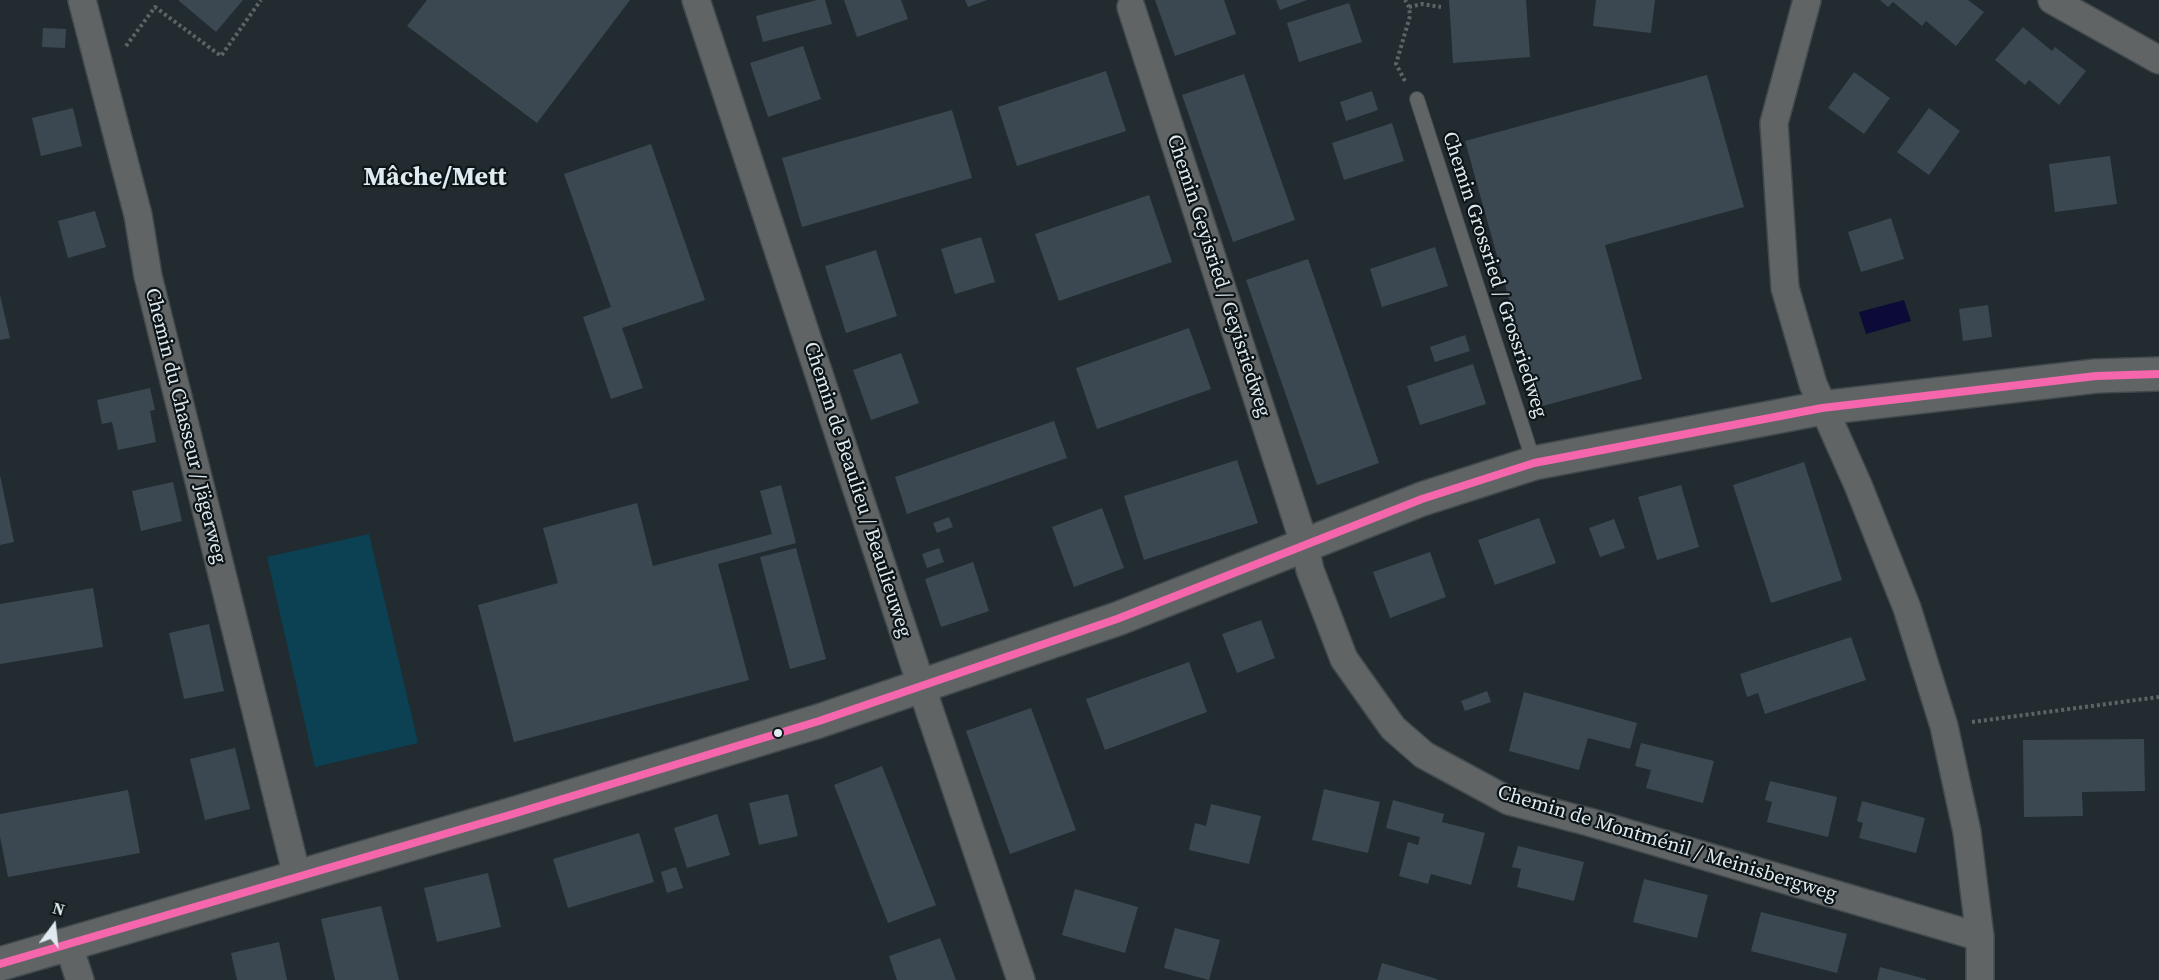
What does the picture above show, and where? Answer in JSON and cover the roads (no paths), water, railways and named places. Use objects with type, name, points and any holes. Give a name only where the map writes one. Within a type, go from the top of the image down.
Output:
[{"type":"street","name":"Chemin du Chasseur / Jägerweg","points":[[82,0],[138,215],[148,276],[294,864]]},
{"type":"street","name":"Chemin de Beaulieu / Beaulieuweg","points":[[696,0],[921,687],[1021,980]]},
{"type":"street","points":[[1807,0],[1774,123],[1785,288],[1812,382],[1858,485],[1907,608],[1944,726],[1967,832],[1980,937],[1980,980]]},
{"type":"street","points":[[2052,0],[2159,60]]},
{"type":"street","name":"Chemin Geyisried / Geyisriedweg","points":[[1131,7],[1305,546]]},
{"type":"street","points":[[0,964],[68,944],[294,864],[513,814],[819,721],[1117,619],[1422,499],[1534,463],[1822,408],[2096,376],[2159,374]]},
{"type":"street","name":"Chemin de Montménil / Meinisbergweg","points":[[1305,546],[1310,570],[1344,659],[1393,728],[1424,755],[1509,801],[1980,937]]},
{"type":"street","points":[[68,944],[80,980]]},
{"type":"lane","name":"Chemin Grossried / Grossriedweg","points":[[1417,99],[1534,463]]},
{"type":"district","name":"Mâche/Mett","points":[[435,178]]}]
